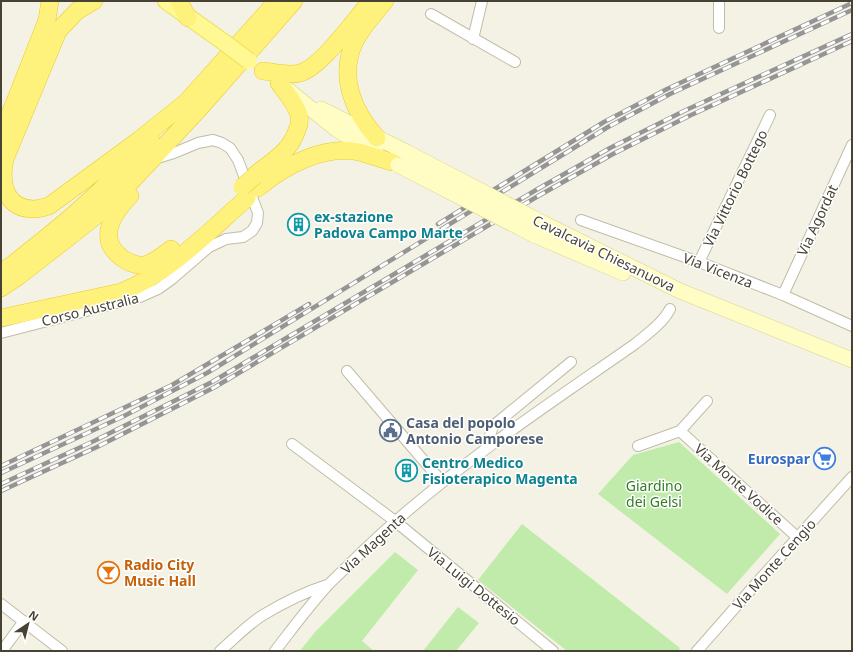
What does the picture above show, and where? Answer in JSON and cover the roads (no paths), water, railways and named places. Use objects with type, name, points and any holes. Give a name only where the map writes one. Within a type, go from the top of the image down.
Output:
[{"type":"highway","points":[[1,137],[45,28],[50,1]]},
{"type":"highway","points":[[94,1],[77,11],[58,32],[52,43],[5,159],[2,172],[3,182],[7,193],[14,204],[23,208],[36,209],[49,206],[139,140],[189,100]]},
{"type":"highway","points":[[178,1],[188,18]]},
{"type":"highway","points":[[1,288],[19,276],[98,214],[205,102],[294,1]]},
{"type":"highway","points":[[256,66],[288,74],[300,72],[313,66],[331,48],[372,1]]},
{"type":"highway","points":[[377,138],[366,125],[356,109],[349,86],[348,67],[355,41],[367,22],[385,1]]},
{"type":"highway","points":[[1,273],[55,230],[122,171],[189,100],[273,4]]},
{"type":"highway","points":[[1,318],[121,292],[135,286],[179,257],[289,147],[295,136],[299,123],[299,115],[279,83]]},
{"type":"highway","points":[[152,159],[140,186],[118,207],[110,224],[108,237],[115,253],[128,262],[144,265],[157,260],[250,187],[313,156],[332,152],[358,152],[395,164]]},
{"type":"main road","name":"Cavalcavia Chiesanuova","points":[[166,1],[279,83],[314,113],[336,129],[395,164],[539,229]]},
{"type":"main road","name":"Cavalcavia Chiesanuova","points":[[294,95],[406,152],[592,260],[636,278],[680,291],[852,360]]},
{"type":"street","points":[[473,38],[482,1]]},
{"type":"street","points":[[719,28],[720,1]]},
{"type":"street","points":[[431,14],[515,62]]},
{"type":"street","name":"Via Vittorio Bottego","points":[[699,262],[770,115]]},
{"type":"street","name":"Corso Australia","points":[[1,333],[140,298],[158,289],[209,247],[226,239],[243,237],[252,231],[257,223],[258,213],[238,160],[230,148],[213,140],[198,143],[174,153],[152,159]]},
{"type":"street","name":"Via Agordat","points":[[783,295],[852,145]]},
{"type":"street","name":"Via Vicenza","points":[[581,220],[699,262],[783,295],[852,326]]},
{"type":"street","name":"Via Magenta","points":[[275,651],[329,584],[395,521],[442,482],[486,449],[635,344],[668,314],[670,309]]},
{"type":"street","points":[[486,449],[493,426],[571,362]]},
{"type":"street","points":[[347,371],[442,482]]},
{"type":"street","points":[[638,446],[680,431],[707,402]]},
{"type":"street","name":"Via Monte Vodice","points":[[680,431],[797,538]]},
{"type":"street","name":"Via Luigi Dottesio","points":[[292,444],[395,521],[553,651]]},
{"type":"street","name":"Via Monte Cengio","points":[[698,651],[852,477]]},
{"type":"street","points":[[220,651],[263,615],[306,592],[329,584]]},
{"type":"street","points":[[1,604],[62,651]]},
{"type":"street","points":[[2,651],[24,621]]},
{"type":"railway","points":[[438,224],[604,122],[667,89],[852,3]]},
{"type":"railway","points":[[1,473],[124,416],[207,373],[608,127],[670,94],[852,10]]},
{"type":"railway","points":[[1,484],[94,441],[212,382],[536,190],[610,148],[686,110],[852,34]]},
{"type":"railway","points":[[1,491],[97,447],[215,387],[540,195],[613,154],[689,116],[852,41]]},
{"type":"railway","points":[[1,466],[172,385],[309,304]]},
{"type":"place","name":"ex-stazione Padova Campo Marte","points":[[299,224]]},
{"type":"place","name":"Casa del popolo Antonio Camporese","points":[[390,430]]},
{"type":"place","name":"Eurospar","points":[[825,458]]},
{"type":"place","name":"Centro Medico Fisioterapico Magenta","points":[[406,470]]},
{"type":"place","name":"Radio City Music Hall","points":[[108,572]]},
{"type":"park label","name":"Giardino dei Gelsi","points":[[654,494]]}]
